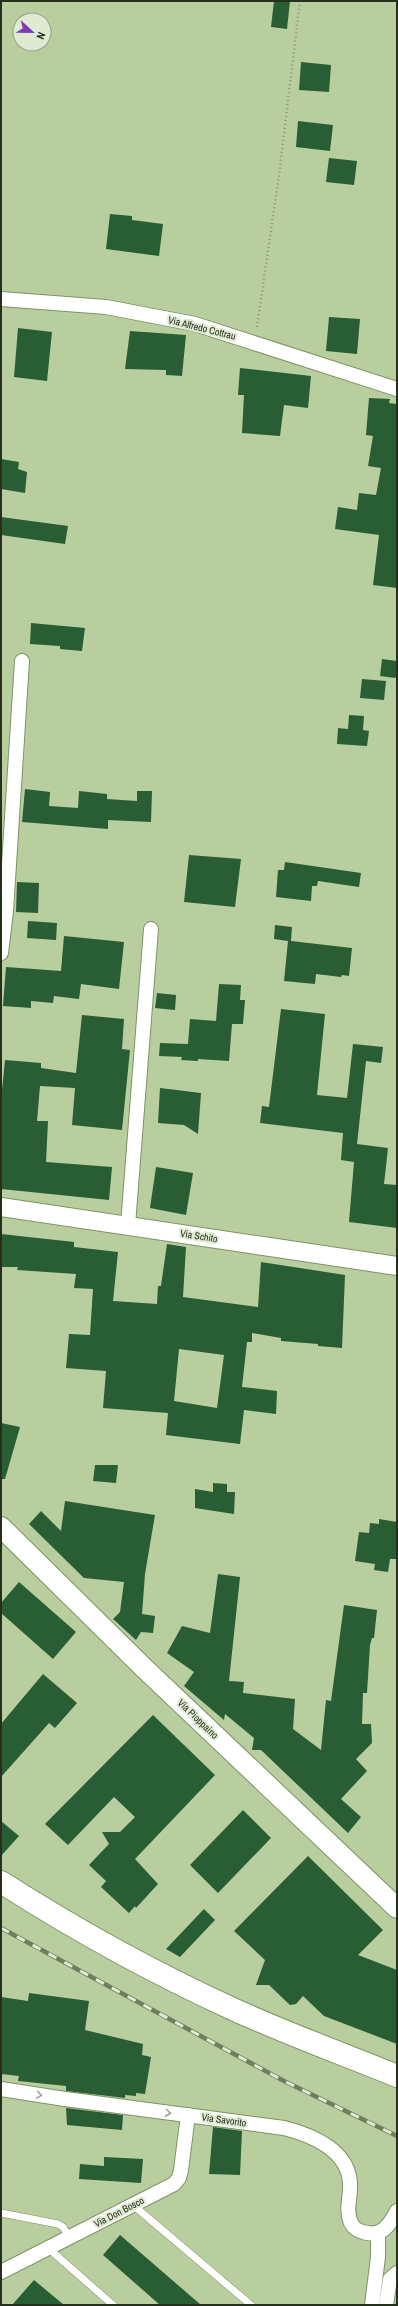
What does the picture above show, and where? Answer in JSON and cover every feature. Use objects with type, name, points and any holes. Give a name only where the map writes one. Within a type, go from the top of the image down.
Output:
[{"type":"highway","points":[[1,1882],[88,1935],[149,1968],[235,2010],[397,2076]]},
{"type":"main road","name":"Via Pioppaino","points":[[1,1528],[144,1668],[397,1908]]},
{"type":"street","name":"Via Alfredo Cottrau","points":[[1,299],[106,307],[195,324],[255,342],[397,389]]},
{"type":"street","points":[[1,953],[6,911],[22,661]]},
{"type":"street","points":[[128,1225],[151,929]]},
{"type":"street","name":"Via Schito","points":[[1,1207],[397,1266]]},
{"type":"street","name":"Via Savorito","points":[[1,2089],[284,2128],[301,2132],[327,2146],[339,2157],[347,2170],[350,2183],[348,2214],[352,2224],[359,2231],[369,2235],[378,2234]]},
{"type":"street","name":"Via Don Bosco","points":[[1,2272],[174,2184],[179,2178],[188,2115]]},
{"type":"street","points":[[372,2305],[378,2257],[378,2234],[385,2229],[397,2211]]},
{"type":"street","points":[[386,2305],[390,2279],[397,2274]]},
{"type":"lane","points":[[133,2205],[251,2305]]},
{"type":"lane","points":[[1,2213],[58,2224],[63,2227],[69,2238]]},
{"type":"lane","points":[[48,2248],[113,2305]]},
{"type":"path","points":[[255,342],[281,160],[300,1]]},
{"type":"building","points":[[274,1],[290,1],[287,29],[271,27]]},
{"type":"building","points":[[301,62],[331,65],[329,92],[299,90]]},
{"type":"building","points":[[298,121],[333,125],[330,151],[296,147]]},
{"type":"building","points":[[329,158],[357,161],[354,185],[326,182]]},
{"type":"building","points":[[110,214],[132,216],[132,220],[163,224],[159,256],[106,249]]},
{"type":"building","points":[[329,317],[360,319],[357,354],[326,351]]},
{"type":"building","points":[[18,328],[52,332],[47,381],[14,377]]},
{"type":"building","points":[[130,331],[186,335],[182,376],[166,375],[166,370],[125,369]]},
{"type":"building","points":[[240,368],[311,376],[308,408],[284,405],[280,436],[242,433],[244,395],[238,395]]},
{"type":"building","points":[[369,398],[390,399],[389,403],[397,404],[397,588],[373,585],[379,535],[335,529],[338,507],[357,510],[359,493],[376,495],[381,468],[368,466],[373,436],[366,435]]},
{"type":"building","points":[[1,459],[19,462],[18,469],[27,472],[25,493],[1,489]]},
{"type":"building","points":[[1,517],[68,526],[65,544],[1,535]]},
{"type":"building","points":[[31,623],[85,628],[82,651],[60,649],[60,646],[30,644]]},
{"type":"building","points":[[382,659],[397,661],[397,676],[395,678],[380,676]]},
{"type":"building","points":[[362,679],[386,681],[384,700],[360,698]]},
{"type":"building","points":[[349,715],[364,716],[363,730],[369,731],[367,746],[337,744],[338,728],[348,729]]},
{"type":"building","points":[[25,789],[50,792],[49,806],[78,808],[79,791],[107,794],[107,799],[137,801],[137,791],[152,791],[151,822],[108,820],[108,829],[22,822]]},
{"type":"building","points":[[189,855],[241,859],[235,907],[184,902]]},
{"type":"building","points":[[285,862],[361,873],[359,887],[318,881],[317,886],[312,886],[311,901],[276,897],[278,870],[284,870]]},
{"type":"building","points":[[17,882],[39,883],[38,913],[16,912]]},
{"type":"building","points":[[28,921],[57,923],[56,940],[27,938]]},
{"type":"building","points":[[275,925],[292,927],[291,941],[352,948],[349,976],[342,975],[341,977],[316,974],[315,984],[284,981],[288,941],[274,939]]},
{"type":"building","points":[[64,936],[124,942],[119,989],[81,984],[79,999],[54,996],[53,1003],[31,1001],[31,1008],[3,1006],[6,967],[61,971]]},
{"type":"building","points":[[219,984],[241,985],[240,1000],[245,1000],[243,1024],[232,1024],[229,1061],[198,1059],[198,1061],[181,1060],[182,1057],[159,1056],[160,1043],[188,1044],[190,1019],[216,1021]]},
{"type":"building","points":[[157,993],[176,995],[175,1010],[155,1008]]},
{"type":"building","points":[[281,1009],[325,1014],[317,1095],[347,1098],[353,1044],[383,1047],[381,1063],[366,1061],[357,1144],[388,1148],[384,1184],[397,1185],[397,1228],[349,1222],[354,1162],[341,1160],[343,1133],[260,1123],[262,1106],[269,1107]]},
{"type":"building","points":[[82,1015],[124,1019],[122,1049],[130,1050],[122,1130],[72,1125],[75,1088],[40,1086],[37,1121],[48,1121],[46,1162],[112,1167],[109,1200],[1,1189],[1,1100],[5,1060],[41,1063],[41,1068],[76,1073]]},
{"type":"building","points":[[160,1088],[201,1093],[198,1134],[184,1125],[158,1123]]},
{"type":"building","points":[[156,1167],[193,1173],[186,1215],[150,1208]]},
{"type":"building","points":[[1,1234],[74,1242],[74,1247],[118,1252],[113,1301],[157,1304],[158,1286],[161,1286],[167,1244],[186,1247],[183,1297],[258,1307],[261,1262],[345,1275],[342,1348],[318,1346],[318,1344],[281,1341],[281,1338],[252,1333],[252,1342],[247,1342],[242,1387],[277,1391],[276,1414],[244,1410],[240,1444],[166,1435],[168,1413],[103,1408],[106,1371],[66,1368],[69,1334],[90,1335],[93,1289],[74,1288],[76,1274],[17,1270],[18,1267],[1,1267]],"holes":[[[179,1349],[224,1355],[217,1408],[174,1401]]]},
{"type":"building","points":[[1,1423],[20,1427],[5,1479],[1,1479]]},
{"type":"building","points":[[95,1465],[118,1465],[116,1483],[93,1481]]},
{"type":"building","points":[[213,1483],[227,1484],[227,1492],[235,1492],[234,1514],[195,1508],[195,1489],[213,1492]]},
{"type":"building","points":[[65,1501],[155,1515],[145,1574],[142,1614],[155,1616],[153,1633],[141,1632],[136,1640],[113,1619],[120,1612],[124,1582],[84,1578],[29,1524],[41,1511],[61,1531]]},
{"type":"building","points":[[379,1519],[397,1522],[397,1559],[390,1559],[388,1572],[374,1570],[375,1564],[355,1561],[359,1532],[369,1533],[370,1523],[379,1524]]},
{"type":"building","points":[[218,1574],[240,1577],[229,1681],[244,1682],[243,1693],[295,1699],[293,1729],[321,1750],[326,1700],[331,1701],[344,1605],[377,1610],[374,1638],[372,1638],[370,1645],[367,1693],[363,1693],[362,1724],[371,1724],[372,1743],[356,1759],[367,1771],[341,1799],[361,1817],[348,1833],[261,1750],[252,1750],[254,1738],[225,1714],[224,1720],[184,1686],[194,1672],[167,1653],[182,1626],[210,1633]]},
{"type":"building","points":[[19,1582],[76,1632],[53,1659],[1,1613],[1,1603]]},
{"type":"building","points":[[43,1674],[77,1703],[55,1728],[49,1723],[1,1777],[1,1724]]},
{"type":"building","points":[[153,1715],[215,1775],[135,1859],[158,1884],[136,1908],[135,1906],[129,1913],[101,1887],[106,1881],[89,1865],[109,1844],[102,1832],[120,1832],[135,1817],[114,1797],[68,1845],[45,1824]]},
{"type":"building","points":[[243,1810],[271,1838],[218,1893],[190,1865]]},
{"type":"building","points":[[1,1821],[19,1836],[1,1856]]},
{"type":"building","points":[[308,1856],[383,1930],[358,1955],[397,1970],[397,2044],[324,2016],[303,1996],[296,2004],[290,2005],[269,1985],[256,1985],[265,1960],[234,1931]]},
{"type":"building","points":[[204,1909],[215,1920],[180,1957],[166,1949]]},
{"type":"building","points":[[29,1993],[89,2001],[85,2030],[143,2044],[142,2055],[151,2057],[145,2094],[136,2093],[136,2096],[125,2095],[125,2098],[66,2091],[66,2086],[18,2081],[19,2076],[1,2074],[1,1997],[28,2001]]},
{"type":"building","points":[[66,2108],[123,2115],[122,2130],[67,2125]]},
{"type":"building","points":[[213,2127],[242,2131],[240,2175],[209,2174]]},
{"type":"building","points":[[104,2157],[143,2159],[141,2183],[79,2179],[80,2164],[104,2166]]},
{"type":"building","points":[[120,2235],[201,2305],[160,2305],[103,2255]]},
{"type":"building","points":[[34,2280],[64,2305],[12,2305]]},
{"type":"railway","points":[[1,1928],[284,2081],[397,2136]]}]
